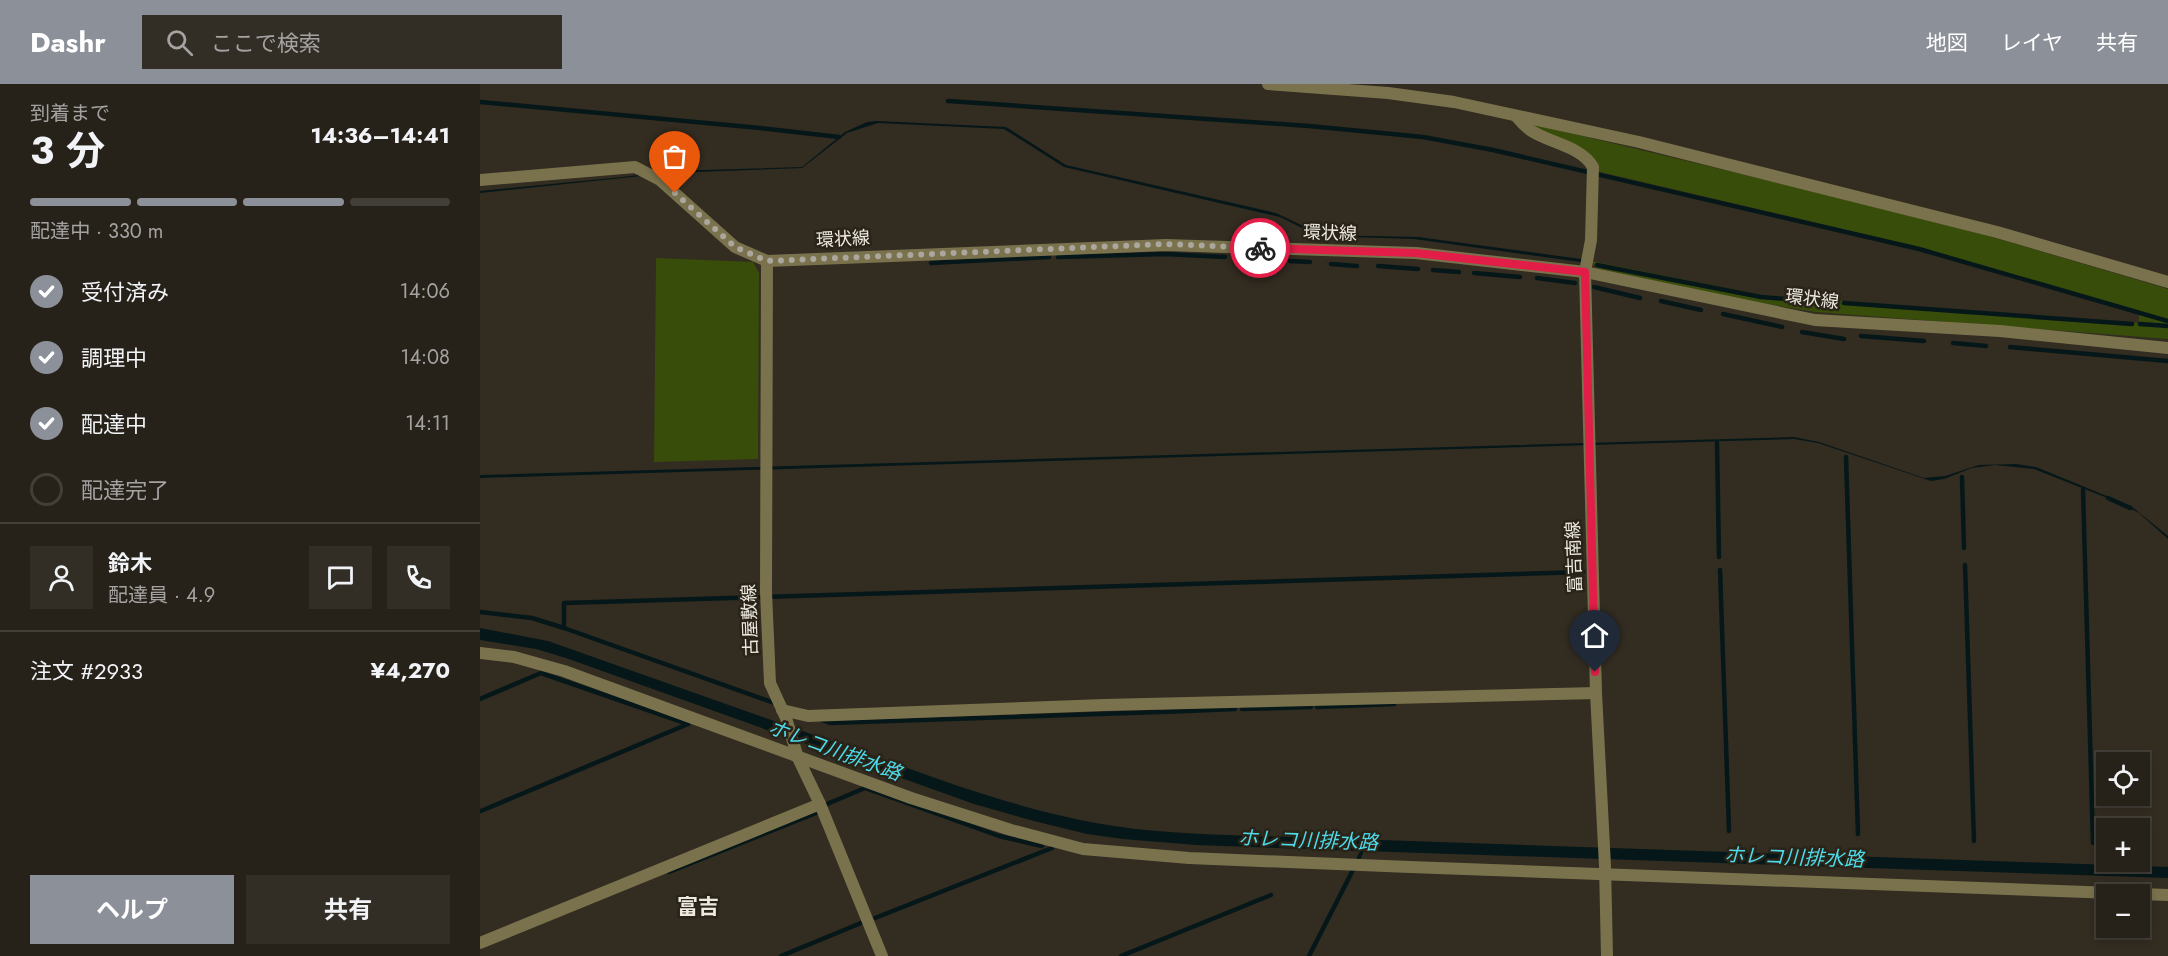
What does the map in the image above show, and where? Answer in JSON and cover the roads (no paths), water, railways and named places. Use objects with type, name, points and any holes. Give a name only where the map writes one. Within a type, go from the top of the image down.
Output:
[{"type":"street","points":[[1268,84],[1388,93],[1454,102],[1639,142],[1997,232],[2168,282]]},
{"type":"street","name":"富吉南線","points":[[1515,116],[1531,130],[1581,155],[1590,161],[1593,167],[1591,240],[1585,272],[1596,693],[1606,870]]},
{"type":"street","name":"環状線","points":[[480,180],[634,167],[660,180],[735,247],[767,261],[1166,244],[1416,253],[1585,272],[1815,320],[2000,331],[2168,348]]},
{"type":"street","name":"古屋敷線","points":[[767,261],[766,592],[770,683],[784,714],[796,753],[820,804],[882,956]]},
{"type":"street","points":[[480,653],[514,657],[564,671],[796,753],[911,798],[1011,830],[1083,849],[1189,858],[1606,870],[2168,895]]},
{"type":"street","points":[[784,714],[808,716],[1104,705],[1596,693]]},
{"type":"street","points":[[480,943],[820,804]]},
{"type":"street","points":[[1606,870],[1607,956]]},
{"type":"water","points":[[867,122],[1006,127],[1066,165],[1276,213],[1322,235],[1418,237],[1581,259],[1581,262],[1414,239],[1318,236],[1280,217],[1064,167],[1004,129],[878,123],[847,133],[802,168],[670,173],[480,193],[480,191],[669,171],[802,167],[845,132]]},
{"type":"water","points":[[1794,437],[1819,442],[1924,478],[1945,476],[1979,465],[2016,464],[2036,467],[2131,506],[2168,536],[2168,539],[2139,513],[2120,503],[2034,469],[1995,465],[1972,468],[1944,479],[1931,481],[1818,443],[1794,439],[480,478],[480,475]]},
{"type":"water","name":"ホレコ川排水路","points":[[480,628],[548,641],[958,786],[1055,814],[1114,826],[1226,835],[2096,865],[2096,872],[2150,872],[2150,866],[2168,867],[2168,878],[1364,851],[1355,871],[1351,870],[1360,851],[1196,845],[1087,834],[974,804],[566,658],[536,649],[480,640]]},
{"type":"waterway","points":[[948,101],[1309,126],[1423,137],[1493,150],[1919,249],[2168,321]]},
{"type":"waterway","points":[[480,102],[839,137]]},
{"type":"waterway","points":[[1058,257],[1165,254],[1225,257]]},
{"type":"waterway","points":[[931,263],[1049,257]]},
{"type":"waterway","points":[[1235,258],[1281,261]]},
{"type":"waterway","points":[[1290,261],[1310,262]]},
{"type":"waterway","points":[[1331,264],[1357,266]]},
{"type":"waterway","points":[[1597,265],[1761,297],[1838,303]]},
{"type":"waterway","points":[[1378,266],[1418,269]]},
{"type":"waterway","points":[[1433,270],[1459,272]]},
{"type":"waterway","points":[[1474,273],[1520,277]]},
{"type":"waterway","points":[[1537,278],[1575,283]]},
{"type":"waterway","points":[[1594,287],[1640,298]]},
{"type":"waterway","points":[[1661,301],[1701,310]]},
{"type":"waterway","points":[[1844,303],[2132,324]]},
{"type":"waterway","points":[[1723,314],[1782,327]]},
{"type":"waterway","points":[[2140,324],[2168,326]]},
{"type":"waterway","points":[[1802,332],[1844,339]]},
{"type":"waterway","points":[[1861,336],[1924,341]]},
{"type":"waterway","points":[[1953,343],[1986,346]]},
{"type":"waterway","points":[[2010,347],[2168,361]]},
{"type":"waterway","points":[[1717,443],[1719,557]]},
{"type":"waterway","points":[[1846,457],[1858,834]]},
{"type":"waterway","points":[[1962,477],[1964,548]]},
{"type":"waterway","points":[[2083,490],[2093,843]]},
{"type":"waterway","points":[[2108,498],[2130,508]]},
{"type":"waterway","points":[[1965,565],[1974,841]]},
{"type":"waterway","points":[[1720,570],[1729,831]]},
{"type":"waterway","points":[[564,628],[564,603],[1583,572]]},
{"type":"waterway","points":[[480,612],[532,618],[777,704]]},
{"type":"waterway","points":[[480,699],[541,673],[688,724]]},
{"type":"waterway","points":[[1317,707],[1394,704]]},
{"type":"waterway","points":[[1242,709],[1311,707]]},
{"type":"waterway","points":[[1163,712],[1235,709]]},
{"type":"waterway","points":[[822,720],[830,723],[1160,712]]},
{"type":"waterway","points":[[481,811],[688,724]]},
{"type":"waterway","points":[[827,804],[865,788],[999,836],[1042,846]]},
{"type":"waterway","points":[[669,872],[816,813]]},
{"type":"waterway","points":[[875,918],[1052,848]]},
{"type":"waterway","points":[[1309,956],[1355,866]]},
{"type":"waterway","points":[[1121,956],[1271,895]]},
{"type":"waterway","points":[[781,956],[861,923]]},
{"type":"district","name":"富吉","points":[[698,907]]}]
